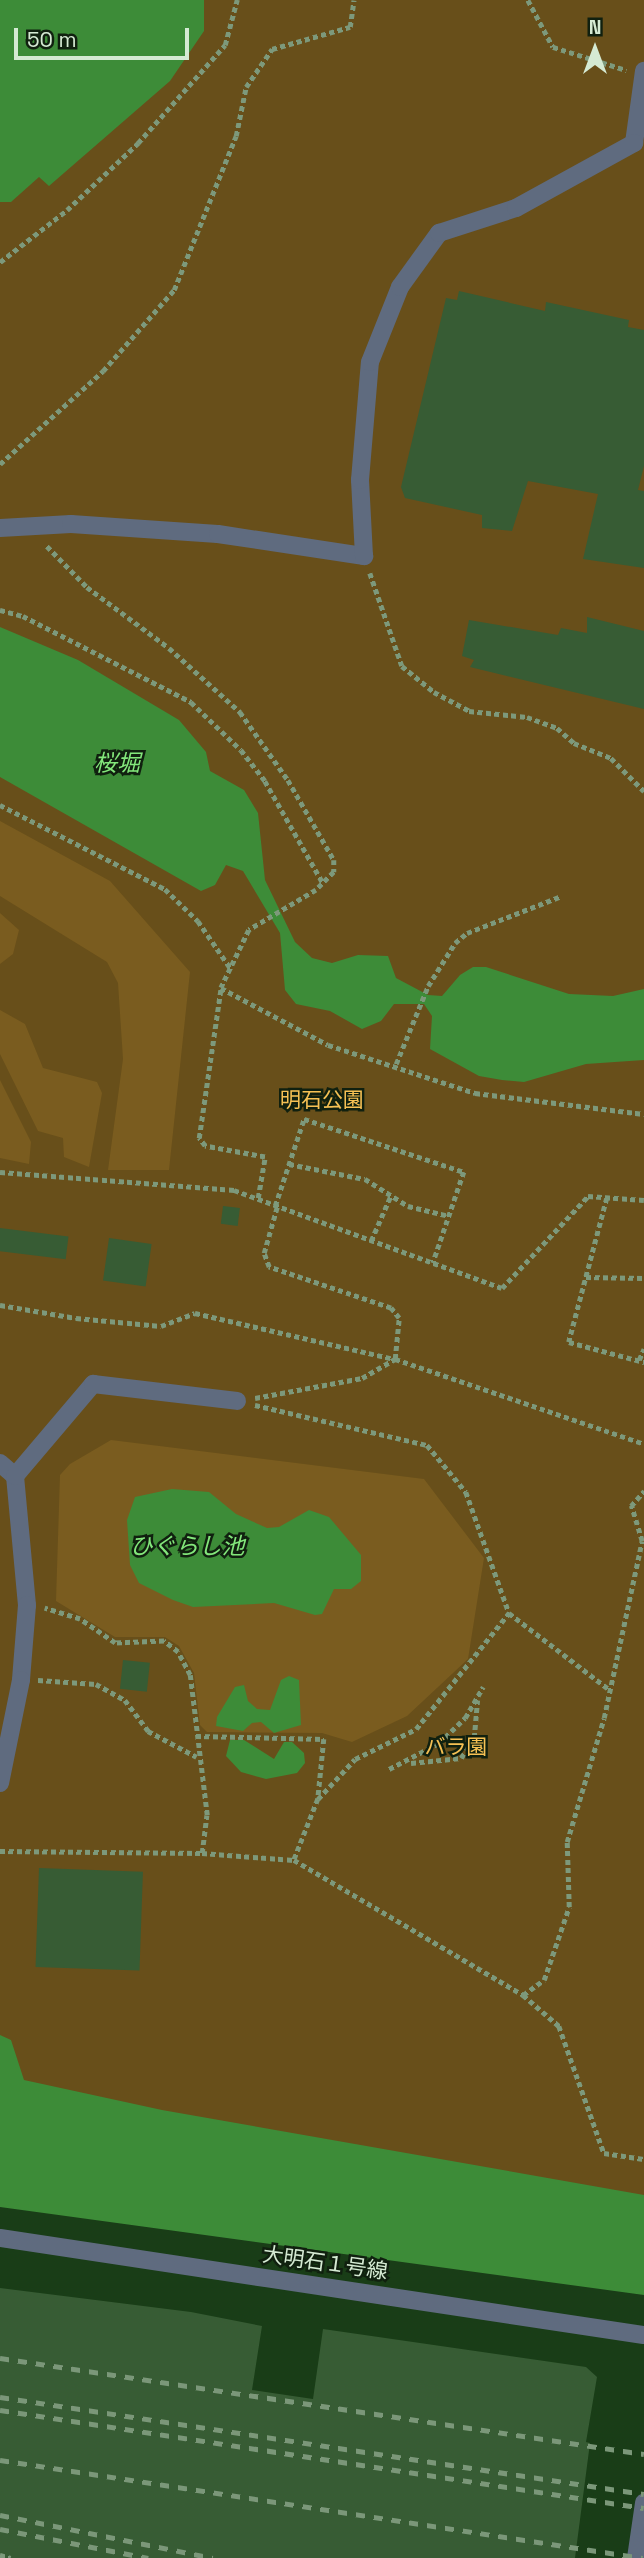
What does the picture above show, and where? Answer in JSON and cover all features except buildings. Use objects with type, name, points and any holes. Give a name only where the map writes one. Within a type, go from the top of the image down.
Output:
[{"type":"street","points":[[0,528],[28,524],[218,534],[364,556],[360,480],[370,362],[400,287],[439,233],[516,208],[639,143],[644,73]]},
{"type":"street","points":[[15,1476],[93,1384],[237,1401]]},
{"type":"street","points":[[0,1463],[15,1476],[27,1605],[22,1680],[0,1783]]},
{"type":"street","name":"大明石１号線","points":[[0,2238],[644,2335]]},
{"type":"street","points":[[636,2558],[644,2503]]},
{"type":"path","points":[[0,262],[67,210],[138,143],[225,45],[237,0]]},
{"type":"path","points":[[0,464],[103,371],[174,290],[236,136],[246,87],[272,50],[350,27],[354,0]]},
{"type":"path","points":[[528,0],[553,47],[644,73]]},
{"type":"path","points":[[28,524],[86,587],[169,648],[240,712],[288,780],[334,860],[334,872],[323,883],[249,930],[221,988],[199,1138],[205,1146],[265,1157],[258,1198]]},
{"type":"path","points":[[364,556],[402,666],[434,692],[469,711],[527,717],[557,728],[574,743],[611,758],[644,791]]},
{"type":"path","points":[[0,610],[23,616],[191,702],[241,750],[265,781],[323,883]]},
{"type":"path","points":[[0,805],[165,890],[198,921],[231,969]]},
{"type":"path","points":[[396,1064],[428,986],[455,943],[467,933],[559,897]]},
{"type":"path","points":[[221,988],[328,1045],[396,1064],[475,1093],[644,1114]]},
{"type":"path","points":[[395,1359],[399,1318],[391,1308],[269,1267],[264,1252],[304,1119],[464,1172],[433,1264]]},
{"type":"path","points":[[289,1164],[365,1179],[434,1216],[449,1216]]},
{"type":"path","points":[[0,1172],[234,1190],[502,1288],[588,1196],[644,1200]]},
{"type":"path","points":[[371,1241],[391,1195]]},
{"type":"path","points":[[607,1198],[569,1342],[641,1361],[644,1349]]},
{"type":"path","points":[[586,1277],[644,1278]]},
{"type":"path","points":[[0,1305],[76,1318],[161,1326],[195,1312],[395,1359],[644,1444]]},
{"type":"path","points":[[237,1401],[362,1378],[395,1359]]},
{"type":"path","points":[[237,1401],[427,1445],[466,1492],[509,1613],[610,1690]]},
{"type":"path","points":[[523,1995],[544,1980],[569,1908],[566,1842],[610,1690],[642,1541],[631,1506],[644,1491]]},
{"type":"path","points":[[27,1605],[73,1616],[115,1643],[164,1641],[178,1652],[190,1675],[197,1757],[207,1815],[202,1853]]},
{"type":"path","points":[[318,1799],[355,1759],[416,1729],[509,1613]]},
{"type":"path","points":[[22,1680],[96,1684],[124,1700],[148,1731],[197,1757]]},
{"type":"path","points":[[408,1763],[439,1744],[466,1718],[483,1687]]},
{"type":"path","points":[[390,1769],[408,1763],[461,1758],[474,1738],[477,1699]]},
{"type":"path","points":[[196,1736],[324,1739],[318,1799],[294,1860]]},
{"type":"path","points":[[0,1851],[202,1853],[294,1860],[523,1995],[559,2026],[604,2153],[644,2159]]},
{"type":"path","points":[[0,2555],[11,2558]]},
{"type":"green space","name":"明石公園","points":[[0,0],[644,0],[644,2200],[0,2200]]},
{"type":"shaded area","points":[[0,821],[110,881],[190,972],[169,1170],[108,1170],[123,1059],[118,983],[107,962],[0,896]]},
{"type":"shaded area","points":[[0,913],[19,930],[13,954],[0,964]]},
{"type":"shaded area","points":[[0,1010],[25,1024],[43,1068],[97,1082],[102,1093],[89,1167],[64,1157],[63,1138],[38,1131],[0,1054]]},
{"type":"shaded area","points":[[0,1080],[31,1142],[29,1164],[0,1158]]},
{"type":"shaded area","points":[[111,1440],[424,1479],[484,1558],[468,1659],[407,1716],[352,1742],[322,1733],[207,1732],[200,1725],[194,1673],[179,1646],[165,1637],[115,1637],[56,1601],[60,1475],[70,1464]]},
{"type":"water","points":[[0,0],[204,0],[204,31],[170,81],[49,186],[39,177],[11,202],[0,202]]},
{"type":"water","name":"桜堀","points":[[0,627],[78,660],[179,720],[206,752],[210,771],[244,790],[258,813],[265,880],[295,942],[312,958],[332,963],[358,955],[388,956],[396,978],[428,995],[442,996],[460,975],[473,967],[486,967],[569,994],[613,996],[644,989],[644,1060],[586,1064],[524,1082],[502,1080],[479,1076],[430,1049],[432,1016],[424,1004],[394,1004],[381,1021],[362,1029],[330,1011],[296,1004],[285,990],[280,933],[243,871],[226,865],[215,885],[201,891],[0,777]]},
{"type":"water","name":"ひぐらし池","points":[[172,1489],[209,1492],[236,1514],[267,1528],[279,1527],[309,1510],[329,1517],[361,1555],[361,1581],[351,1589],[334,1589],[322,1614],[315,1615],[274,1603],[193,1607],[173,1600],[139,1583],[130,1565],[127,1520],[135,1497]]},
{"type":"water","points":[[289,1676],[299,1680],[301,1725],[274,1733],[261,1722],[252,1723],[243,1731],[216,1726],[217,1717],[235,1687],[244,1685],[248,1701],[257,1709],[270,1710],[281,1680]]},
{"type":"water","points":[[230,1740],[244,1740],[274,1759],[284,1742],[292,1742],[304,1753],[305,1763],[297,1773],[266,1779],[241,1772],[226,1756]]},
{"type":"water","points":[[0,2035],[11,2040],[24,2080],[162,2110],[644,2195],[644,2295],[0,2207]]},
{"type":"railway","points":[[0,2358],[644,2454]]},
{"type":"railway","points":[[0,2397],[644,2494]]},
{"type":"railway","points":[[0,2410],[644,2508]]},
{"type":"railway","points":[[0,2460],[643,2558]]},
{"type":"railway","points":[[0,2515],[213,2558]]},
{"type":"railway","points":[[0,2529],[148,2558]]},
{"type":"park label","name":"バラ園","points":[[456,1747]]}]
